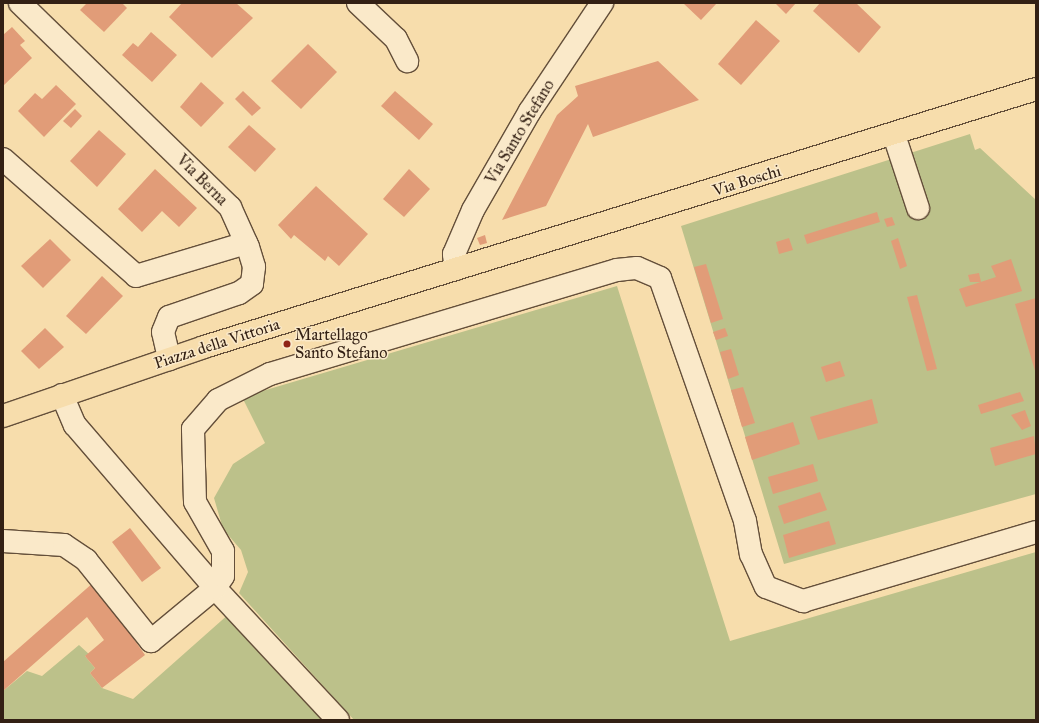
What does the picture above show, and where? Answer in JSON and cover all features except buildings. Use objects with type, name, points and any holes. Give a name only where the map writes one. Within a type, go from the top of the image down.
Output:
[{"type":"main road","name":"Via Boschi","points":[[456,269],[894,135],[1036,89]]},
{"type":"main road","name":"Piazza della Vittoria","points":[[3,416],[169,359],[456,269]]},
{"type":"street","name":"Via Berna","points":[[20,3],[230,207],[246,243],[254,268],[252,284],[240,293],[169,317],[163,332],[169,359]]},
{"type":"street","points":[[358,3],[396,39],[407,61]]},
{"type":"street","name":"Via Santo Stefano","points":[[456,269],[454,254],[474,210],[530,111],[602,3]]},
{"type":"street","points":[[894,135],[918,208]]},
{"type":"street","points":[[3,159],[136,276],[246,243]]},
{"type":"street","points":[[3,541],[64,545],[86,560],[151,641],[215,588],[223,576],[223,551],[195,502],[194,429],[218,400],[270,374],[617,270],[637,268],[660,278],[745,521],[751,554],[766,587],[803,601],[1036,532]]},
{"type":"street","points":[[62,395],[75,425],[215,588],[338,720]]},
{"type":"green space","points":[[970,134],[975,150],[980,148],[1036,200],[1036,494],[784,564],[681,226]]},
{"type":"green space","points":[[617,286],[730,641],[1036,552],[1036,720],[354,720],[239,593],[248,572],[241,550],[223,529],[214,498],[233,464],[265,443],[242,397]]},
{"type":"green space","points":[[230,613],[344,720],[3,720],[3,691],[27,671],[42,676],[79,645],[90,655],[85,656],[95,668],[90,673],[102,688],[133,699]]},
{"type":"place","name":"Martellago Santo Stefano","points":[[287,344]]}]
